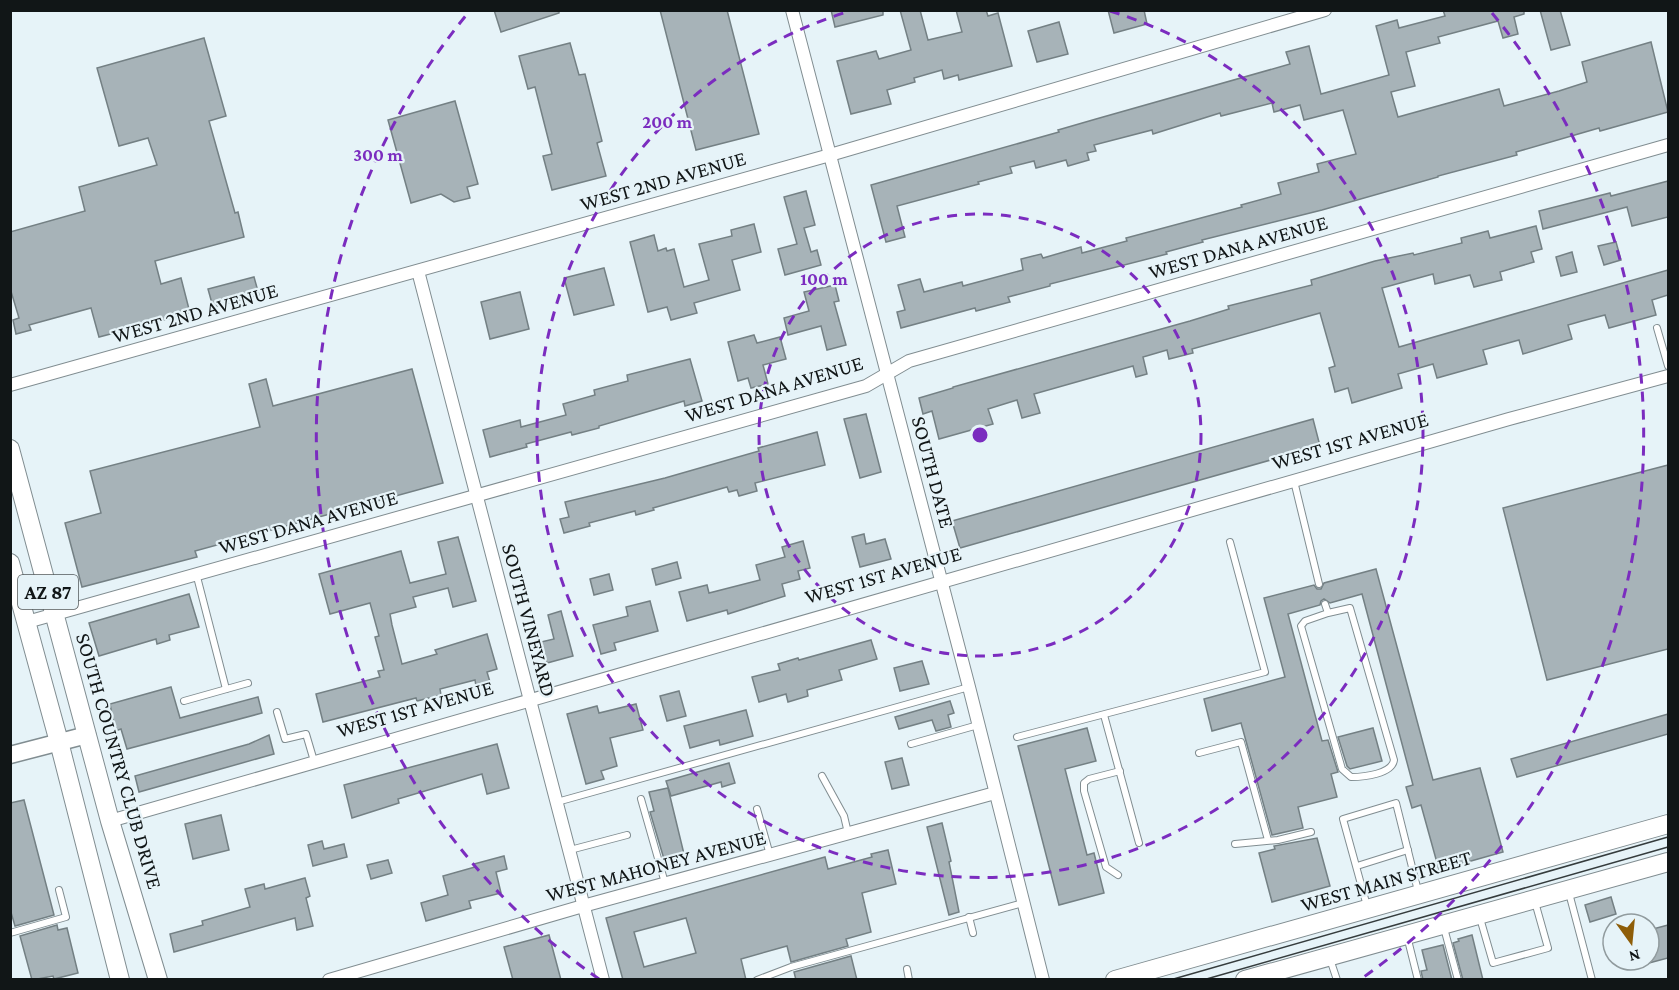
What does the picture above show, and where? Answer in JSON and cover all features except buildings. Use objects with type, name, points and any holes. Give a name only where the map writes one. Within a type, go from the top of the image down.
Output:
[{"type":"main road","name":"SOUTH COUNTRY CLUB DRIVE","points":[[10,449],[110,821],[158,980]]},
{"type":"main road","name":"AZ 87","points":[[10,563],[120,980]]},
{"type":"main road","name":"WEST MAIN STREET","points":[[1115,980],[1668,824]]},
{"type":"main road","points":[[1245,980],[1668,862]]},
{"type":"street","name":"SOUTH DATE","points":[[792,10],[1043,980]]},
{"type":"street","name":"WEST 2ND AVENUE","points":[[10,385],[830,155],[1325,10]]},
{"type":"street","name":"WEST DANA AVENUE","points":[[27,622],[866,386],[909,361],[1668,145]]},
{"type":"street","name":"SOUTH VINEYARD","points":[[418,270],[603,980]]},
{"type":"street","name":"WEST 1ST AVENUE","points":[[110,821],[1509,419],[1668,376]]},
{"type":"street","points":[[10,755],[87,735]]},
{"type":"street","name":"WEST MAHONEY AVENUE","points":[[329,980],[583,906],[995,792]]},
{"type":"lane","points":[[1657,328],[1668,366]]},
{"type":"lane","points":[[1293,481],[1319,584]]},
{"type":"lane","points":[[1017,738],[1264,672],[1230,542]]},
{"type":"lane","points":[[196,573],[226,689]]},
{"type":"lane","points":[[1325,604],[1328,613]]},
{"type":"lane","points":[[1350,608],[1394,760],[1394,765],[1389,770],[1359,777],[1346,774],[1342,769],[1301,626],[1305,621],[1328,613],[1350,608]]},
{"type":"lane","points":[[184,701],[248,683]]},
{"type":"lane","points":[[557,802],[969,687]]},
{"type":"lane","points":[[277,712],[285,739],[306,734],[314,761]]},
{"type":"lane","points":[[1104,715],[1139,843]]},
{"type":"lane","points":[[911,744],[978,725]]},
{"type":"lane","points":[[1199,753],[1241,742],[1268,840]]},
{"type":"lane","points":[[1118,875],[1106,867],[1083,791],[1084,783],[1089,779],[1120,771]]},
{"type":"lane","points":[[822,776],[844,816],[848,833]]},
{"type":"lane","points":[[642,799],[665,884]]},
{"type":"lane","points":[[1368,909],[1343,819],[1396,803],[1419,895]]},
{"type":"lane","points":[[757,809],[770,855]]},
{"type":"lane","points":[[1235,844],[1278,840],[1311,832]]},
{"type":"lane","points":[[569,850],[627,835]]},
{"type":"lane","points":[[1357,866],[1408,850]]},
{"type":"lane","points":[[10,933],[66,917],[59,890]]},
{"type":"lane","points":[[1568,890],[1592,980]]},
{"type":"lane","points":[[1479,914],[1493,963],[1548,948],[1535,899]]},
{"type":"lane","points":[[757,980],[791,967],[1023,903]]},
{"type":"lane","points":[[969,917],[973,933]]},
{"type":"lane","points":[[1443,924],[1458,980]]},
{"type":"lane","points":[[1407,934],[1418,980]]},
{"type":"lane","points":[[1329,956],[1336,980]]},
{"type":"lane","points":[[907,969],[909,980]]},
{"type":"tram line","points":[[1170,980],[1668,837]]},
{"type":"tram line","points":[[1203,980],[1668,847]]}]
